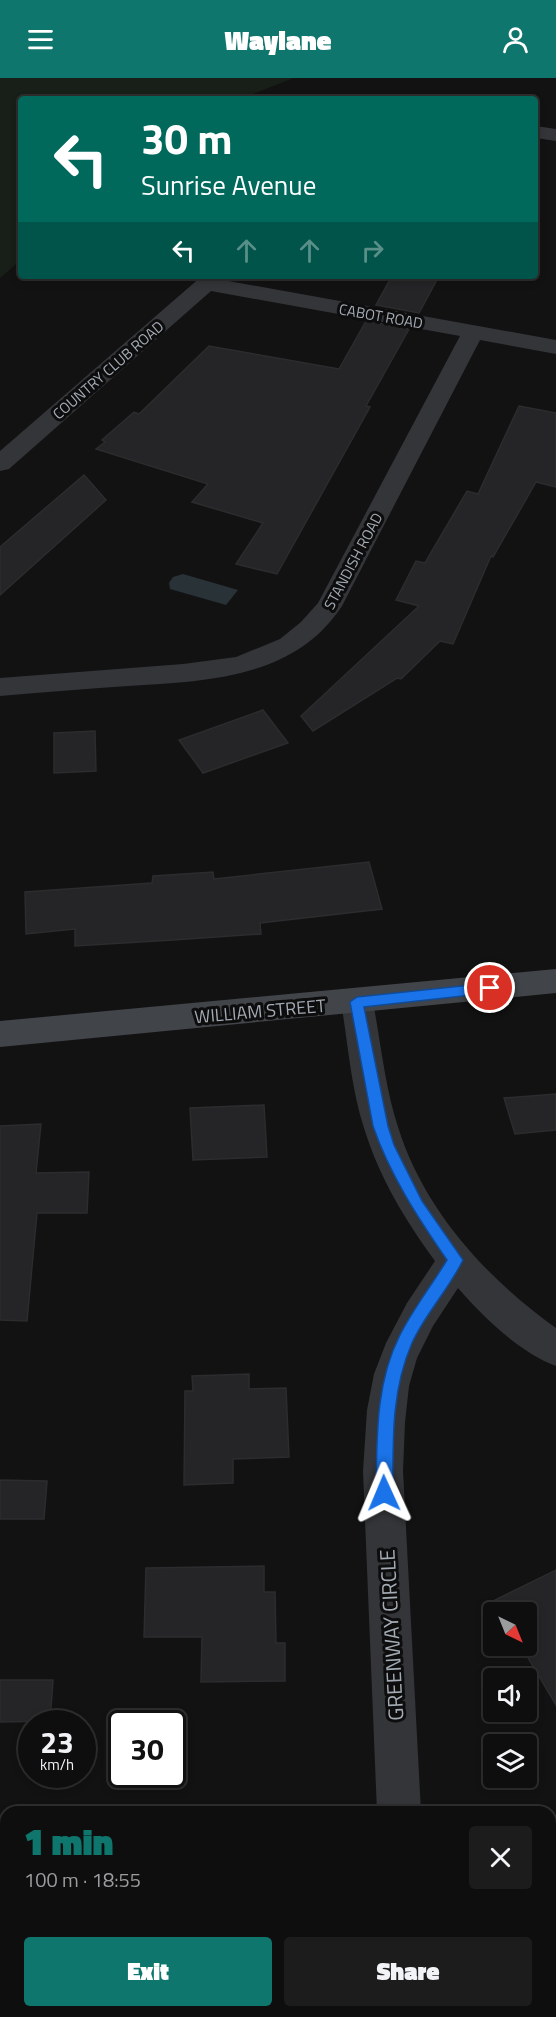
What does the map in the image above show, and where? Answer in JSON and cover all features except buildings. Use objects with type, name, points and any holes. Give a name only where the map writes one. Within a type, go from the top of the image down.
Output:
[{"type":"main road","name":"WILLIAM STREET","points":[[0,1034],[357,1002],[556,981]]},
{"type":"street","points":[[538,132],[556,135]]},
{"type":"street","name":"CABOT ROAD","points":[[211,280],[473,333],[556,347]]},
{"type":"street","name":"COUNTRY CLUB ROAD","points":[[0,464],[211,280]]},
{"type":"street","name":"STANDISH ROAD","points":[[0,687],[221,669],[262,659],[297,641],[321,619],[329,606],[473,333]]},
{"type":"street","points":[[357,1002],[381,1126],[387,1145],[417,1205],[456,1260],[501,1307],[556,1349]]},
{"type":"street","name":"GREENWAY CIRCLE","points":[[399,1806],[383,1470],[386,1417],[393,1374],[406,1338],[456,1260]]},
{"type":"shaded area","points":[[0,78],[294,78],[248,96],[18,96],[18,263],[0,278]]},
{"type":"shaded area","points":[[183,574],[238,590],[226,605],[170,589],[169,583],[173,577]]},
{"type":"route","points":[[384,1493],[386,1417],[393,1374],[406,1338],[456,1260],[417,1205],[387,1145],[381,1126],[357,1002],[490,988]]}]
